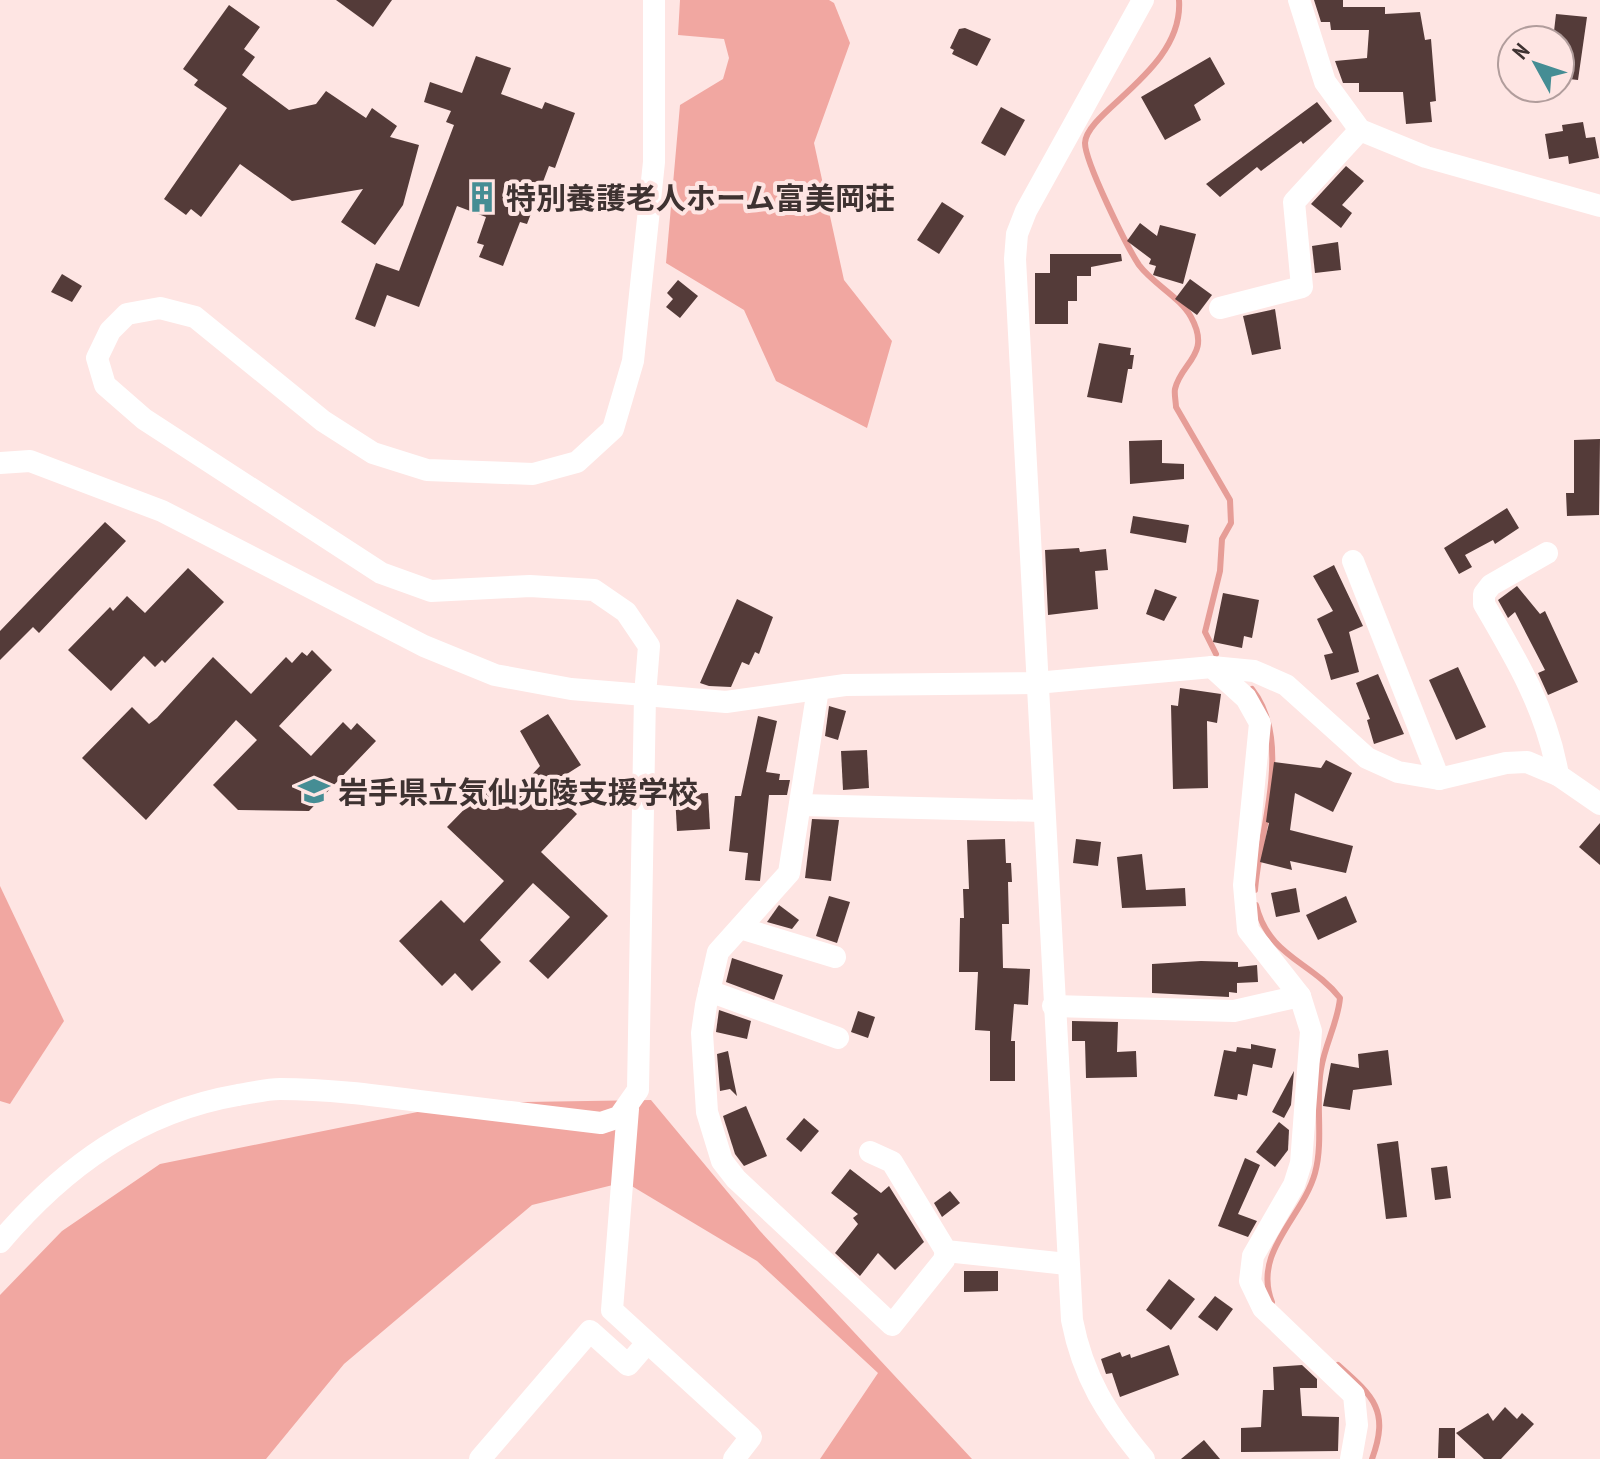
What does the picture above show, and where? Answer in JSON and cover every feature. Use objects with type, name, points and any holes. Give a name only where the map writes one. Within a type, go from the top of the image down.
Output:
[{"type":"street","points":[[0,1242],[36,1200],[79,1163],[115,1138],[165,1115],[213,1099],[277,1089],[341,1091],[601,1123],[619,1117],[628,1109],[638,1090],[645,695],[649,646],[626,612],[594,590],[530,586],[431,591],[381,573],[144,419],[105,385],[97,358],[110,331],[127,314],[160,308],[195,317],[323,421],[373,453],[427,470],[533,474],[577,462],[613,429],[633,361],[654,162],[654,0]]},
{"type":"street","points":[[1143,0],[1040,185],[1017,234],[1015,259],[1039,665],[1036,683],[1067,1264],[1079,1356],[1093,1390],[1113,1423],[1144,1459]]},
{"type":"street","points":[[1299,0],[1325,82],[1360,130],[1426,157],[1600,206]]},
{"type":"street","points":[[1220,308],[1302,287],[1294,202],[1360,130]]},
{"type":"street","points":[[0,463],[30,461],[162,511],[424,646],[495,675],[571,689],[726,702],[818,689],[943,681],[1036,683],[1212,667],[1254,671],[1286,685],[1367,758],[1398,772],[1439,779],[1506,763],[1527,762],[1558,775],[1600,804]]},
{"type":"street","points":[[1547,553],[1491,585],[1484,594],[1484,604],[1528,678],[1553,745],[1558,775]]},
{"type":"street","points":[[1353,561],[1439,779]]},
{"type":"street","points":[[1212,667],[1246,698],[1260,723],[1244,885],[1248,930],[1300,996],[1311,1031],[1301,1163],[1294,1185],[1253,1256],[1250,1281],[1263,1308],[1354,1395],[1357,1425],[1353,1458]]},
{"type":"street","points":[[818,689],[789,873],[718,952],[702,1033],[707,1112],[722,1161],[736,1179],[892,1325],[944,1260],[946,1251],[892,1162],[870,1152]]},
{"type":"street","points":[[800,805],[1043,811]]},
{"type":"street","points":[[740,928],[835,957]]},
{"type":"street","points":[[709,991],[838,1038]]},
{"type":"street","points":[[1053,1006],[1234,1011],[1300,996]]},
{"type":"street","points":[[628,1109],[612,1310],[751,1437],[734,1459]]},
{"type":"street","points":[[946,1251],[1067,1264]]},
{"type":"street","points":[[480,1459],[590,1331],[628,1365],[647,1343]]},
{"type":"shaded area","points":[[680,0],[829,0],[834,3],[850,43],[814,143],[844,280],[892,341],[867,428],[776,381],[744,310],[666,263],[680,105],[723,79],[729,58],[724,39],[678,35]]},
{"type":"shaded area","points":[[0,886],[64,1021],[10,1104],[0,1101]]},
{"type":"shaded area","points":[[651,1100],[760,1231],[972,1459],[820,1459],[878,1373],[757,1261],[625,1182],[532,1205],[344,1364],[266,1459],[0,1459],[0,1295],[62,1231],[160,1164],[462,1103]]},
{"type":"building","points":[[336,0],[392,0],[373,27]]},
{"type":"building","points":[[1314,0],[1343,0],[1343,7],[1385,7],[1385,14],[1420,12],[1425,40],[1431,39],[1436,101],[1430,102],[1432,122],[1406,124],[1403,92],[1359,92],[1359,83],[1343,83],[1335,61],[1367,58],[1369,30],[1331,30],[1330,22],[1321,22]]},
{"type":"building","points":[[229,5],[260,27],[244,49],[255,57],[242,75],[289,110],[316,104],[326,91],[366,118],[372,108],[397,126],[390,137],[419,145],[403,205],[375,245],[341,222],[363,189],[292,201],[240,164],[201,217],[191,209],[186,215],[164,199],[227,108],[194,85],[198,80],[183,69]]},
{"type":"building","points":[[1556,14],[1587,17],[1578,80],[1576,24],[1555,24]]},
{"type":"building","points":[[965,28],[991,39],[977,66],[952,54],[954,50],[950,48],[959,29]]},
{"type":"building","name":"特別養護老人ホーム富美岡荘","points":[[476,56],[511,68],[501,94],[542,109],[545,102],[575,113],[555,168],[549,166],[527,224],[520,222],[503,266],[479,257],[484,245],[477,243],[486,217],[457,206],[419,307],[387,295],[375,327],[355,319],[376,263],[399,271],[454,125],[446,122],[451,111],[424,102],[430,82],[462,93]]},
{"type":"building","points":[[1210,57],[1225,84],[1194,105],[1201,120],[1165,140],[1141,97]]},
{"type":"building","points":[[1317,102],[1332,121],[1303,144],[1301,141],[1261,171],[1257,167],[1220,197],[1206,184]]},
{"type":"building","points":[[1001,107],[1025,120],[1005,156],[981,143]]},
{"type":"building","points":[[1583,122],[1586,138],[1595,137],[1599,158],[1569,164],[1568,156],[1549,159],[1545,134],[1563,131],[1562,125]]},
{"type":"building","points":[[1346,166],[1364,181],[1342,205],[1352,213],[1341,228],[1311,204]]},
{"type":"building","points":[[942,202],[964,216],[939,254],[917,240]]},
{"type":"building","points":[[1140,223],[1157,236],[1160,225],[1196,234],[1183,284],[1153,275],[1156,266],[1149,264],[1151,259],[1127,241]]},
{"type":"building","points":[[1338,242],[1341,270],[1315,273],[1312,246]]},
{"type":"building","points":[[1050,254],[1121,254],[1122,261],[1091,267],[1091,276],[1077,276],[1077,301],[1068,301],[1068,324],[1035,324],[1035,273],[1050,273]]},
{"type":"building","points":[[62,274],[82,286],[72,302],[51,292]]},
{"type":"building","points":[[1190,279],[1212,295],[1197,315],[1175,299]]},
{"type":"building","points":[[678,280],[698,296],[680,318],[666,307],[673,299],[667,293]]},
{"type":"building","points":[[1275,309],[1281,349],[1252,355],[1243,316]]},
{"type":"building","points":[[1099,343],[1131,348],[1130,355],[1134,355],[1132,369],[1128,369],[1122,403],[1087,397]]},
{"type":"building","points":[[1600,439],[1599,515],[1567,516],[1566,493],[1574,493],[1574,440]]},
{"type":"building","points":[[1162,440],[1162,463],[1184,464],[1184,479],[1130,484],[1129,441]]},
{"type":"building","points":[[1507,508],[1519,528],[1495,544],[1493,540],[1465,555],[1472,567],[1459,574],[1444,548]]},
{"type":"building","points":[[1133,516],[1189,525],[1186,543],[1130,533]]},
{"type":"building","points":[[105,522],[126,541],[39,633],[33,627],[0,660],[0,631]]},
{"type":"building","points":[[1079,548],[1080,552],[1106,549],[1108,570],[1095,571],[1098,609],[1048,615],[1045,550]]},
{"type":"building","points":[[1334,565],[1363,626],[1349,632],[1359,672],[1331,680],[1324,655],[1333,653],[1317,619],[1333,611],[1313,576]]},
{"type":"building","points":[[188,568],[224,602],[165,663],[162,660],[155,667],[144,656],[111,691],[68,650],[110,607],[113,611],[127,596],[145,613]]},
{"type":"building","points":[[1517,586],[1540,614],[1545,611],[1578,682],[1548,695],[1538,673],[1545,670],[1515,612],[1508,618],[1498,600]]},
{"type":"building","points":[[1155,589],[1177,597],[1164,621],[1146,614]]},
{"type":"building","points":[[1223,593],[1259,600],[1252,638],[1244,636],[1242,648],[1213,642]]},
{"type":"building","points":[[737,599],[773,617],[759,654],[755,652],[749,665],[742,662],[731,687],[700,683]]},
{"type":"building","points":[[312,650],[332,670],[279,726],[311,756],[343,722],[351,730],[357,723],[376,741],[309,811],[238,810],[213,785],[257,740],[236,720],[146,820],[82,758],[132,707],[149,724],[157,718],[213,657],[251,694],[286,657],[292,663],[302,652],[307,656]]},
{"type":"building","points":[[1458,667],[1486,727],[1456,740],[1429,680]]},
{"type":"building","points":[[1378,674],[1404,734],[1374,744],[1367,720],[1370,719],[1356,683]]},
{"type":"building","points":[[1180,688],[1221,694],[1217,723],[1207,721],[1208,788],[1173,789],[1171,705],[1178,706]]},
{"type":"building","points":[[829,706],[846,711],[838,740],[825,736]]},
{"type":"building","points":[[548,714],[581,765],[548,786],[577,814],[541,852],[608,916],[548,979],[529,961],[570,917],[533,883],[480,940],[501,962],[472,991],[455,973],[442,986],[399,941],[441,900],[464,923],[504,881],[447,827],[486,787],[504,805],[540,766],[520,731]]},
{"type":"building","points":[[758,716],[777,721],[766,772],[780,774],[779,780],[790,780],[787,795],[769,795],[760,881],[745,880],[748,853],[729,851],[735,796],[741,796]]},
{"type":"building","points":[[867,750],[869,788],[843,790],[841,751]]},
{"type":"building","points":[[1326,760],[1352,773],[1333,812],[1295,793],[1290,830],[1353,846],[1346,873],[1290,861],[1292,870],[1260,862],[1269,823],[1266,822],[1274,762],[1321,768]]},
{"type":"building","points":[[708,793],[710,829],[677,831],[675,795]]},
{"type":"building","points":[[812,819],[839,820],[831,881],[805,878]]},
{"type":"building","points":[[1600,823],[1600,865],[1579,847]]},
{"type":"building","points":[[1005,839],[1006,863],[1011,863],[1012,882],[1008,882],[1009,924],[1002,924],[1003,968],[1030,969],[1028,1005],[1014,1004],[1011,1041],[1015,1041],[1015,1081],[990,1081],[990,1031],[975,1030],[978,972],[959,972],[960,918],[964,918],[963,889],[969,889],[967,840]]},
{"type":"building","points":[[1076,839],[1101,842],[1098,866],[1073,863]]},
{"type":"building","points":[[1142,854],[1146,890],[1185,888],[1186,906],[1122,908],[1117,857]]},
{"type":"building","points":[[1296,888],[1300,912],[1276,917],[1271,893]]},
{"type":"building","points":[[829,896],[850,902],[837,943],[816,936]]},
{"type":"building","points":[[1346,896],[1357,922],[1318,940],[1306,915]]},
{"type":"building","points":[[779,905],[799,920],[792,929],[767,922]]},
{"type":"building","points":[[732,958],[783,975],[774,1000],[726,982]]},
{"type":"building","points":[[1238,962],[1238,967],[1257,965],[1258,982],[1237,983],[1237,993],[1229,992],[1229,997],[1152,993],[1152,964]]},
{"type":"building","points":[[719,1010],[751,1021],[747,1039],[716,1032]]},
{"type":"building","points":[[858,1011],[875,1017],[868,1038],[851,1032]]},
{"type":"building","points":[[1072,1021],[1118,1022],[1117,1052],[1136,1051],[1137,1077],[1086,1078],[1085,1041],[1072,1041]]},
{"type":"building","points":[[1251,1044],[1276,1049],[1272,1068],[1253,1064],[1247,1096],[1238,1094],[1237,1100],[1214,1096],[1224,1050],[1236,1052],[1237,1047],[1251,1049]]},
{"type":"building","points":[[1388,1050],[1392,1085],[1353,1090],[1350,1110],[1323,1106],[1331,1063],[1359,1068],[1358,1054]]},
{"type":"building","points":[[728,1051],[737,1096],[730,1089],[720,1091],[717,1054]]},
{"type":"building","points":[[1294,1071],[1291,1105],[1284,1118],[1272,1112]]},
{"type":"building","points":[[746,1106],[767,1156],[744,1166],[735,1154],[723,1116]]},
{"type":"building","points":[[804,1118],[819,1131],[801,1152],[786,1139]]},
{"type":"building","points":[[1279,1122],[1289,1130],[1288,1150],[1275,1167],[1256,1152]]},
{"type":"building","points":[[1398,1141],[1407,1217],[1386,1219],[1377,1144]]},
{"type":"building","points":[[1245,1158],[1260,1165],[1238,1214],[1257,1221],[1248,1237],[1218,1226]]},
{"type":"building","points":[[1447,1166],[1451,1198],[1435,1200],[1431,1168]]},
{"type":"building","points":[[850,1169],[881,1193],[889,1186],[924,1242],[895,1270],[878,1253],[860,1276],[835,1253],[858,1224],[853,1218],[858,1214],[831,1193]]},
{"type":"building","points":[[950,1191],[960,1203],[942,1217],[934,1203]]},
{"type":"building","points":[[964,1271],[998,1271],[998,1291],[964,1292]]},
{"type":"building","points":[[1169,1279],[1195,1299],[1171,1330],[1146,1310]]},
{"type":"building","points":[[1215,1296],[1233,1309],[1217,1331],[1198,1317]]},
{"type":"building","points":[[1169,1345],[1179,1375],[1120,1397],[1112,1373],[1106,1374],[1101,1359],[1120,1352],[1122,1357],[1130,1354],[1131,1358]]},
{"type":"building","points":[[1302,1365],[1317,1379],[1317,1388],[1300,1388],[1302,1416],[1339,1417],[1338,1451],[1241,1452],[1241,1428],[1261,1427],[1263,1390],[1274,1390],[1273,1367]]},
{"type":"building","points":[[1505,1407],[1517,1419],[1522,1413],[1534,1424],[1501,1459],[1484,1459],[1456,1433],[1488,1413],[1493,1421]]},
{"type":"building","points":[[1439,1428],[1455,1428],[1455,1458],[1438,1458]]},
{"type":"building","points":[[1204,1440],[1220,1459],[1181,1459]]},
{"type":"waterway","points":[[1179,0],[1176,25],[1167,47],[1152,68],[1101,117],[1085,143],[1099,185],[1133,255],[1145,272],[1186,310],[1197,330],[1197,349],[1178,380],[1175,393],[1176,407],[1230,500],[1231,523],[1222,539],[1220,571],[1205,632],[1216,654]]},
{"type":"waterway","points":[[1252,689],[1264,710],[1272,759],[1271,786],[1255,890]]},
{"type":"waterway","points":[[1256,905],[1262,922],[1281,948],[1340,998],[1321,1069],[1318,1160],[1309,1189],[1274,1251],[1268,1284],[1272,1302]]},
{"type":"waterway","points":[[1338,1365],[1361,1386],[1375,1405],[1379,1428],[1372,1459]]},
{"type":"place","name":"特別養護老人ホーム富美岡荘","points":[[482,197]]},
{"type":"place","name":"岩手県立気仙光陵支援学校","points":[[314,791]]}]
